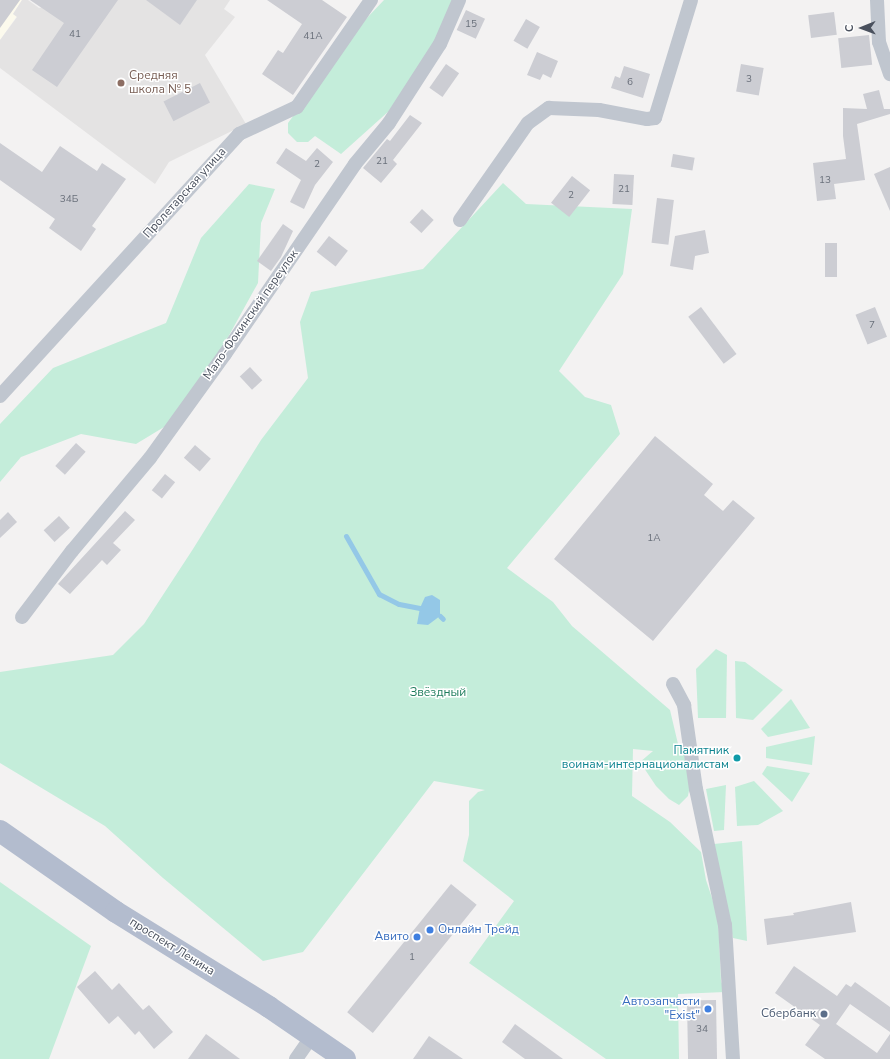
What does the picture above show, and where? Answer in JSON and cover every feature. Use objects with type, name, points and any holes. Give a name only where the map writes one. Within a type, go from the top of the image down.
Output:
[{"type":"main road","name":"проспект Ленина","points":[[0,831],[116,912],[312,1036],[345,1059]]},
{"type":"street","name":"Мало-Фокинский переулок","points":[[22,617],[72,551],[150,458],[225,354],[355,164],[389,124],[440,44],[459,0]]},
{"type":"street","points":[[460,220],[528,123],[549,108],[599,110],[647,119],[655,118],[691,0]]},
{"type":"street","points":[[877,0],[879,42],[890,74]]},
{"type":"street","name":"Пролетарская улица","points":[[0,396],[238,134],[297,107],[367,1]]},
{"type":"street","points":[[673,684],[684,705],[696,789],[725,925],[733,1059]]},
{"type":"street","points":[[296,1059],[312,1036]]},
{"type":"shaded area","points":[[0,0],[22,0],[13,14],[17,16],[0,40]]},
{"type":"shaded area","name":"Средняя школа № 5","points":[[22,0],[28,0],[39,8],[72,0],[230,0],[224,9],[235,17],[205,55],[246,124],[169,162],[155,184],[0,68],[0,40],[17,17],[13,14]]},
{"type":"green space","points":[[384,0],[455,0],[436,41],[389,111],[341,154],[315,136],[308,142],[297,142],[288,133],[288,123],[365,20]]},
{"type":"green space","name":"Звёздный","points":[[503,183],[526,204],[632,209],[623,274],[559,371],[585,397],[611,405],[620,434],[507,568],[553,602],[572,626],[670,710],[678,744],[690,765],[691,779],[688,796],[679,805],[669,799],[656,786],[640,762],[653,751],[633,749],[632,796],[670,822],[701,852],[706,880],[718,916],[721,981],[725,992],[678,994],[679,1059],[606,1059],[469,963],[514,901],[463,861],[469,835],[469,801],[478,792],[485,790],[434,781],[303,952],[263,961],[163,878],[105,826],[0,763],[0,672],[113,655],[144,624],[261,440],[308,378],[300,322],[311,292],[423,269]]},
{"type":"green space","points":[[249,184],[275,189],[261,223],[258,283],[206,377],[169,424],[136,444],[81,434],[21,457],[0,482],[0,424],[53,368],[166,323],[201,238]]},
{"type":"green space","points":[[716,649],[727,655],[726,718],[698,718],[696,669]]},
{"type":"green space","points":[[735,661],[745,662],[783,690],[753,720],[736,718]]},
{"type":"green space","points":[[791,699],[810,728],[768,737],[761,729]]},
{"type":"green space","points":[[815,736],[812,765],[766,758],[766,747]]},
{"type":"green space","points":[[767,766],[810,773],[792,802],[762,774]]},
{"type":"green space","points":[[754,781],[783,811],[758,825],[737,826],[735,787]]},
{"type":"green space","points":[[726,785],[724,830],[714,831],[706,789]]},
{"type":"green space","points":[[742,841],[747,941],[733,938],[714,844]]},
{"type":"green space","points":[[0,882],[91,946],[49,1059],[0,1059]]},
{"type":"water","points":[[432,595],[440,600],[440,616],[428,625],[417,624],[420,608],[425,597]]},
{"type":"building","points":[[0,0],[20,0],[0,28]]},
{"type":"building","points":[[30,0],[118,0],[57,87],[32,70],[64,23]]},
{"type":"building","points":[[146,0],[197,0],[180,25]]},
{"type":"building","points":[[267,0],[322,0],[347,17],[293,95],[262,74],[278,50],[283,53],[302,24]]},
{"type":"building","points":[[466,10],[485,19],[476,39],[457,30]]},
{"type":"building","points":[[834,12],[837,35],[811,38],[808,15]]},
{"type":"building","points":[[526,19],[540,27],[527,49],[514,41]]},
{"type":"building","points":[[869,35],[872,65],[841,68],[838,38]]},
{"type":"building","points":[[537,52],[558,61],[551,78],[543,74],[540,80],[527,75]]},
{"type":"building","points":[[446,64],[459,73],[442,97],[429,88]]},
{"type":"building","points":[[741,64],[764,68],[759,96],[736,92]]},
{"type":"building","points":[[624,66],[650,74],[643,98],[611,88],[615,76],[620,78]]},
{"type":"building","points":[[200,83],[210,103],[173,121],[163,102]]},
{"type":"building","points":[[879,90],[884,109],[890,109],[890,114],[857,124],[865,180],[834,184],[836,199],[817,201],[813,163],[846,159],[843,136],[843,108],[867,109],[863,94]]},
{"type":"building","points":[[410,115],[422,123],[393,160],[397,164],[381,183],[363,168],[387,139],[390,141]]},
{"type":"building","points":[[0,143],[42,172],[60,146],[97,171],[102,163],[126,179],[92,226],[96,229],[81,251],[49,228],[55,219],[0,180]]},
{"type":"building","points":[[286,148],[306,161],[317,148],[333,162],[315,185],[304,209],[290,202],[301,180],[276,163]]},
{"type":"building","points":[[673,154],[695,158],[692,171],[671,167]]},
{"type":"building","points":[[890,167],[890,211],[874,174]]},
{"type":"building","points":[[614,174],[634,175],[632,205],[612,204]]},
{"type":"building","points":[[572,176],[590,190],[569,217],[551,203]]},
{"type":"building","points":[[657,198],[674,200],[668,245],[652,243]]},
{"type":"building","points":[[422,209],[434,220],[421,233],[410,222]]},
{"type":"building","points":[[283,224],[293,231],[281,257],[271,271],[257,261]]},
{"type":"building","points":[[705,230],[709,253],[695,256],[693,270],[670,266],[675,236]]},
{"type":"building","points":[[329,236],[348,251],[336,267],[317,252]]},
{"type":"building","points":[[825,243],[837,243],[837,277],[825,277]]},
{"type":"building","points":[[701,307],[737,354],[724,364],[688,317]]},
{"type":"building","points":[[875,307],[887,337],[868,345],[856,315]]},
{"type":"building","points":[[250,367],[262,380],[252,390],[240,377]]},
{"type":"building","points":[[655,436],[713,484],[704,495],[723,511],[733,500],[755,518],[653,641],[554,559]]},
{"type":"building","points":[[76,443],[86,452],[65,475],[55,466]]},
{"type":"building","points":[[195,445],[211,459],[200,472],[184,458]]},
{"type":"building","points":[[165,474],[175,482],[162,499],[152,490]]},
{"type":"building","points":[[125,511],[135,520],[113,543],[121,550],[107,565],[102,560],[70,594],[58,584]]},
{"type":"building","points":[[8,512],[17,522],[0,538],[0,520]]},
{"type":"building","points":[[59,516],[70,528],[55,542],[44,530]]},
{"type":"building","points":[[451,884],[477,905],[373,1033],[347,1012]]},
{"type":"building","points":[[851,902],[856,932],[767,945],[764,919],[794,915],[793,913]]},
{"type":"building","name":"Сбербанк","points":[[794,966],[837,996],[846,984],[851,987],[855,982],[890,1007],[890,1032],[850,1004],[836,1024],[877,1053],[890,1034],[890,1059],[825,1059],[805,1045],[820,1025],[775,993]]},
{"type":"building","points":[[95,971],[112,990],[119,983],[143,1010],[149,1005],[173,1032],[154,1049],[139,1031],[135,1035],[118,1016],[109,1024],[77,987]]},
{"type":"building","points":[[716,1000],[717,1059],[688,1059],[687,1001]]},
{"type":"building","points":[[515,1024],[563,1059],[525,1059],[502,1042]]},
{"type":"building","points":[[206,1034],[240,1059],[188,1059]]},
{"type":"building","points":[[429,1036],[463,1059],[413,1059]]},
{"type":"waterway","points":[[346,536],[379,594],[399,604],[420,608]]},
{"type":"waterway","points":[[440,616],[443,619]]},
{"type":"place","name":"Средняя школа № 5","points":[[121,83]]},
{"type":"place","name":"Памятник воинам-интернационалистам","points":[[737,758]]},
{"type":"place","name":"Онлайн Трейд","points":[[430,930]]},
{"type":"place","name":"Авито","points":[[417,937]]},
{"type":"place","name":"Автозапчасти \"Exist\"","points":[[708,1009]]},
{"type":"place","name":"Сбербанк","points":[[824,1014]]}]
